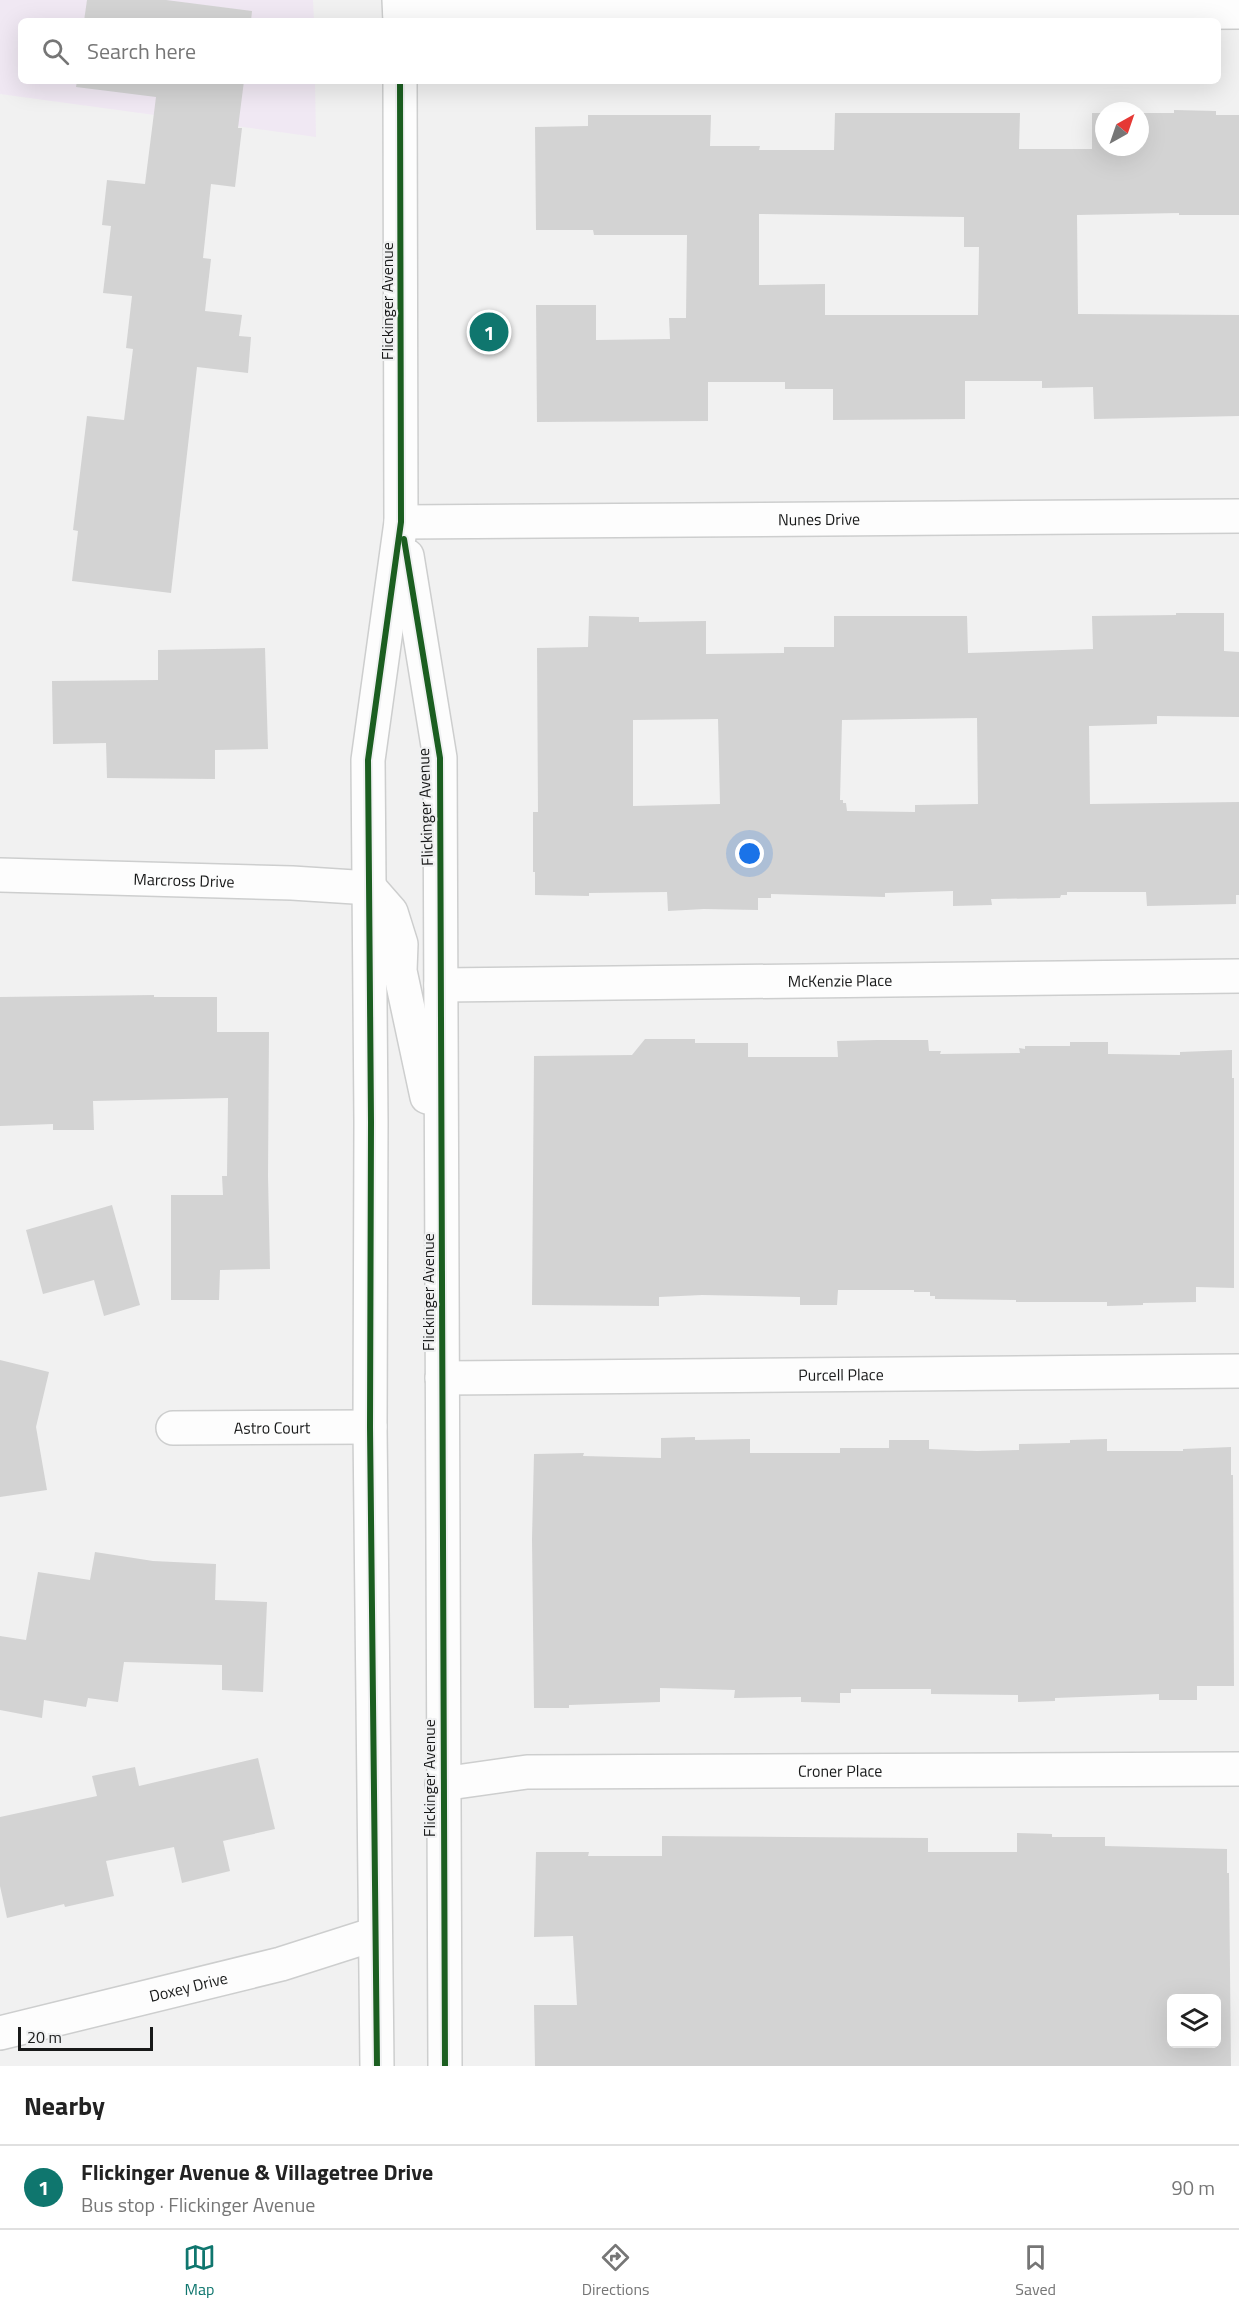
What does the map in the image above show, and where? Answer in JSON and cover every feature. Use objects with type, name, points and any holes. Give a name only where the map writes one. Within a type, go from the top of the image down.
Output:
[{"type":"street","points":[[400,12],[502,16],[1239,12]]},
{"type":"street","name":"Flickinger Avenue","points":[[377,2066],[370,1427],[368,760],[401,522],[400,84]]},
{"type":"street","name":"Nunes Drive","points":[[401,522],[1239,516]]},
{"type":"street","name":"Flickinger Avenue","points":[[401,522],[440,758],[442,1784],[445,2066]]},
{"type":"street","name":"Marcross Drive","points":[[0,875],[292,883],[370,888]]},
{"type":"street","points":[[370,888],[390,912],[401,944],[400,971],[441,1164]]},
{"type":"street","name":"McKenzie Place","points":[[441,985],[1239,976]]},
{"type":"street","name":"Purcell Place","points":[[442,1378],[1239,1371]]},
{"type":"street","name":"Astro Court","points":[[173,1428],[370,1427]]},
{"type":"street","name":"Croner Place","points":[[442,1784],[527,1772],[1239,1769]]},
{"type":"street","name":"Doxey Drive","points":[[0,2033],[281,1964],[375,1934]]},
{"type":"shaded area","points":[[0,0],[313,0],[314,18],[18,18],[18,84],[315,84],[316,137],[0,94]]},
{"type":"building","points":[[87,0],[166,0],[252,11],[251,18],[84,18]]},
{"type":"building","points":[[76,84],[244,84],[238,128],[242,128],[235,187],[211,184],[203,258],[211,259],[205,311],[242,315],[239,336],[251,337],[248,373],[197,367],[171,593],[72,581],[78,531],[73,530],[87,416],[124,420],[133,349],[126,348],[132,296],[103,293],[111,226],[102,225],[107,180],[145,184],[156,97],[76,87]]},
{"type":"building","points":[[1174,110],[1216,111],[1216,115],[1239,115],[1239,215],[1179,215],[1179,213],[1077,215],[1078,314],[1239,315],[1239,416],[1094,419],[1093,387],[1042,388],[1042,381],[965,381],[965,419],[833,420],[833,389],[785,389],[785,382],[708,382],[708,421],[537,422],[536,305],[596,305],[596,340],[670,339],[669,318],[686,318],[687,235],[594,235],[593,230],[536,230],[535,127],[588,126],[588,115],[711,115],[710,146],[760,146],[759,150],[834,150],[835,113],[1020,113],[1019,149],[1092,149],[1092,113],[1095,113],[1095,156],[1149,156],[1149,113],[1174,113]],"holes":[[[759,214],[964,217],[964,247],[979,247],[978,315],[825,315],[825,284],[759,285]]]},
{"type":"building","points":[[1176,613],[1224,613],[1224,651],[1239,652],[1239,717],[1157,716],[1157,724],[1089,726],[1090,804],[1239,802],[1239,895],[1236,895],[1236,904],[1147,906],[1146,892],[1067,892],[1067,895],[1061,895],[1060,898],[991,899],[992,905],[953,906],[953,891],[885,893],[885,897],[771,894],[771,898],[758,898],[758,910],[668,911],[667,892],[589,893],[589,896],[535,895],[533,812],[538,812],[537,648],[588,647],[589,616],[639,617],[639,622],[706,621],[706,654],[784,653],[784,647],[834,647],[834,616],[967,616],[968,653],[1093,649],[1092,616],[1176,615]],"holes":[[[977,718],[978,804],[915,805],[915,812],[847,811],[846,803],[840,800],[842,720]],[[718,719],[720,804],[633,806],[633,720]]]},
{"type":"building","points":[[265,648],[268,749],[215,750],[215,779],[107,778],[106,743],[53,744],[52,681],[158,680],[158,650]]},
{"type":"building","points":[[154,995],[154,997],[217,997],[217,1032],[269,1032],[270,1269],[220,1270],[219,1300],[171,1300],[171,1195],[223,1195],[222,1176],[227,1176],[228,1098],[93,1101],[94,1130],[53,1130],[53,1124],[0,1126],[0,997]]},
{"type":"building","points":[[645,1039],[695,1039],[695,1043],[748,1043],[748,1057],[838,1057],[837,1041],[877,1040],[928,1040],[929,1051],[941,1051],[940,1054],[1020,1053],[1019,1048],[1025,1049],[1025,1046],[1070,1046],[1070,1042],[1108,1042],[1108,1054],[1180,1055],[1180,1052],[1232,1050],[1234,1288],[1196,1287],[1196,1302],[1107,1306],[1107,1302],[935,1299],[935,1296],[930,1296],[930,1292],[914,1292],[914,1290],[838,1290],[837,1305],[800,1305],[800,1297],[702,1295],[659,1297],[659,1306],[532,1305],[534,1056],[632,1055]]},
{"type":"building","points":[[112,1205],[140,1305],[104,1316],[94,1280],[43,1294],[26,1230]]},
{"type":"building","points":[[0,1360],[49,1372],[36,1427],[47,1490],[0,1497]]},
{"type":"building","points":[[695,1437],[695,1440],[750,1439],[750,1453],[840,1453],[840,1448],[889,1448],[889,1440],[929,1440],[929,1449],[977,1451],[1019,1450],[1019,1444],[1070,1443],[1070,1440],[1107,1439],[1107,1451],[1183,1451],[1183,1449],[1231,1447],[1234,1686],[1197,1686],[1197,1700],[1159,1700],[1159,1694],[1055,1698],[1055,1701],[1018,1702],[1018,1695],[931,1694],[931,1689],[851,1689],[851,1693],[840,1693],[840,1703],[801,1702],[801,1697],[734,1698],[735,1690],[660,1688],[660,1702],[534,1708],[532,1539],[534,1454],[584,1453],[583,1456],[661,1458],[661,1438]]},
{"type":"building","points":[[95,1552],[153,1561],[216,1564],[215,1600],[267,1602],[263,1692],[222,1690],[222,1665],[124,1662],[118,1702],[88,1698],[86,1707],[44,1700],[42,1718],[0,1710],[0,1636],[26,1640],[38,1572],[90,1580]]},
{"type":"building","points":[[258,1758],[275,1829],[223,1841],[230,1871],[182,1883],[174,1847],[106,1861],[114,1896],[65,1907],[64,1904],[7,1918],[0,1886],[0,1817],[97,1796],[92,1776],[135,1767],[139,1786]]},
{"type":"building","points":[[1017,1833],[1052,1834],[1052,1837],[1105,1837],[1105,1846],[1227,1849],[1231,2066],[535,2066],[534,2005],[577,2005],[573,1936],[534,1937],[536,1852],[589,1852],[588,1856],[662,1856],[662,1836],[928,1838],[928,1852],[1017,1852]]},
{"type":"cycle path","points":[[377,2066],[370,1427],[371,1122],[368,760],[401,522],[400,84]]},
{"type":"cycle path","points":[[404,539],[440,758],[445,2066]]},
{"type":"place","name":"Flickinger Avenue & Villagetree Drive","points":[[489,332]]}]
